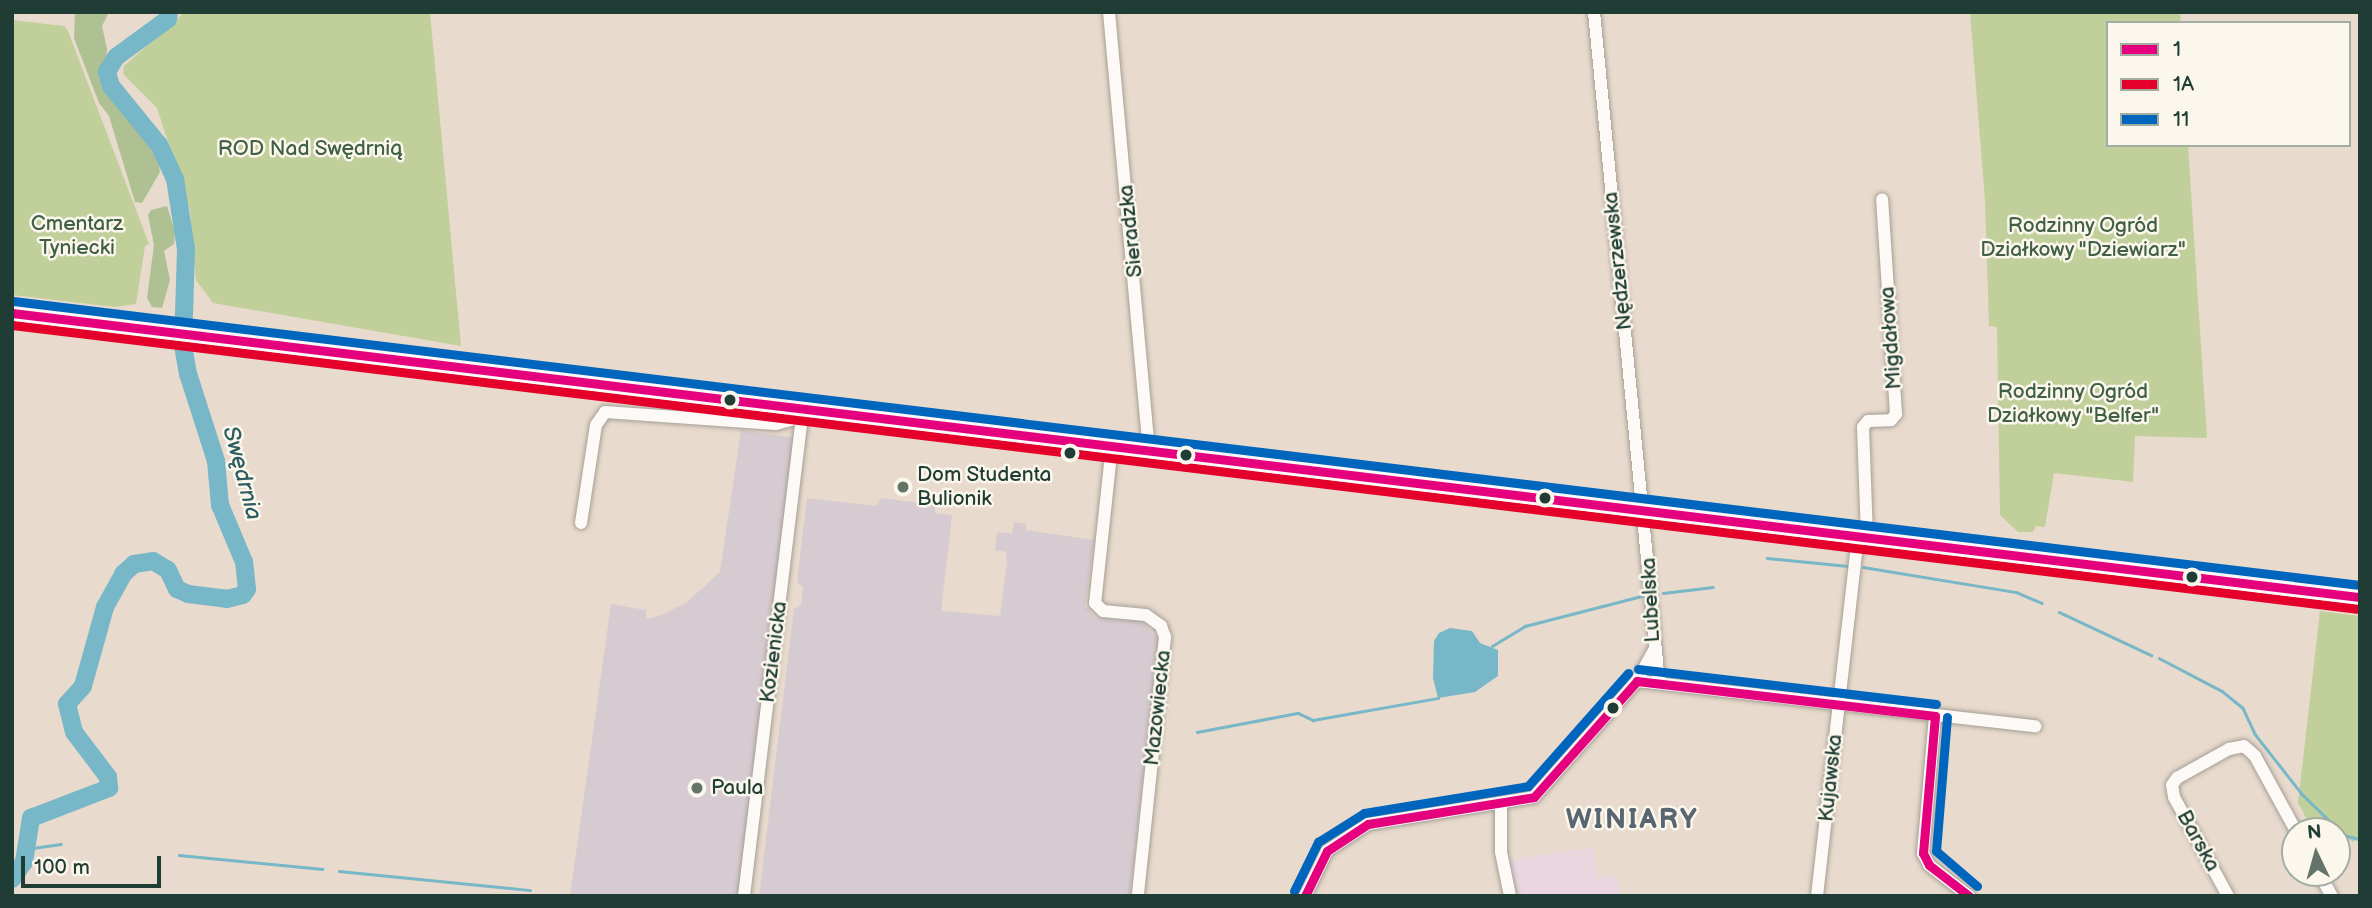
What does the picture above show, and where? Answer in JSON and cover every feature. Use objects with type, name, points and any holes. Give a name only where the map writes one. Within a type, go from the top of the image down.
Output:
[{"type":"main road","points":[[12,313],[803,413],[1112,445],[2360,597]]},
{"type":"street","name":"Sieradzka","points":[[1109,12],[1149,450]]},
{"type":"street","name":"Nędzerzewska","points":[[1594,12],[1644,509]]},
{"type":"street","name":"Migdałowa","points":[[1862,536],[1863,427],[1868,421],[1891,420],[1896,414],[1882,200]]},
{"type":"street","points":[[582,523],[596,425],[605,412],[776,424],[803,413]]},
{"type":"street","name":"Kozienicka","points":[[744,896],[803,413]]},
{"type":"street","name":"Mazowiecka","points":[[1112,445],[1095,603],[1103,611],[1146,615],[1161,626],[1165,637],[1138,896]]},
{"type":"street","name":"Lubelska","points":[[1305,896],[1324,854],[1356,829],[1386,819],[1501,805],[1534,797],[1637,681],[1656,644],[1644,509]]},
{"type":"street","name":"Kujawska","points":[[1817,896],[1862,536]]},
{"type":"street","points":[[1656,644],[1659,682]]},
{"type":"street","points":[[1637,681],[2035,726]]},
{"type":"street","points":[[1935,716],[1923,853],[1929,866],[1969,896]]},
{"type":"street","name":"Barska","points":[[2228,896],[2174,797],[2172,785],[2217,756],[2244,746],[2255,755],[2288,817]]},
{"type":"street","points":[[1501,805],[1501,852],[1510,896]]},
{"type":"shaded area","points":[[741,430],[794,438],[739,896],[570,896],[611,604],[646,610],[646,619],[659,616],[687,602],[720,572]]},
{"type":"shaded area","points":[[807,498],[876,506],[881,498],[935,505],[935,513],[952,515],[941,611],[1000,616],[1007,562],[1006,552],[995,550],[997,532],[1012,534],[1014,522],[1026,524],[1026,530],[1094,540],[1085,605],[1095,617],[1142,621],[1158,640],[1130,896],[759,896],[794,609],[801,605],[803,587],[797,582]]},
{"type":"shaded area","points":[[1593,847],[1598,878],[1617,875],[1621,896],[1516,896],[1508,860]]},
{"type":"green space","points":[[75,12],[109,12],[102,26],[107,49],[104,80],[158,160],[160,172],[142,203],[135,202],[109,116],[99,103],[74,38]]},
{"type":"green space","name":"ROD Nad Swędrnią","points":[[185,12],[430,12],[461,346],[213,303],[196,280],[190,210],[157,108],[123,74],[124,66]]},
{"type":"green space","name":"Rodzinny Ogród Działkowy \"Dziewiarz\"","points":[[1970,12],[2180,12],[2181,21],[2106,21],[2106,147],[2188,147],[2207,438],[2135,436],[2133,482],[2054,473],[2045,527],[2036,526],[2033,532],[2018,532],[2000,515],[1997,327],[1989,326],[1985,201]]},
{"type":"green space","name":"Cmentarz Tyniecki","points":[[12,20],[64,26],[68,31],[149,244],[145,246],[136,304],[115,307],[12,295]]},
{"type":"green space","points":[[167,206],[175,232],[174,244],[164,251],[170,280],[162,308],[152,307],[147,298],[154,245],[148,215],[151,210]]},
{"type":"green space","points":[[2320,611],[2360,616],[2360,838],[2351,841],[2351,817],[2306,817],[2298,803]]},
{"type":"water","points":[[1450,628],[1472,631],[1480,643],[1498,650],[1498,676],[1475,692],[1438,698],[1433,678],[1434,641],[1439,633]]},
{"type":"waterway","name":"Swędrnia","points":[[12,879],[24,862],[31,818],[109,788],[108,777],[74,732],[67,704],[83,686],[105,607],[123,574],[134,564],[153,561],[168,570],[177,589],[188,594],[227,599],[243,595],[247,589],[244,562],[220,505],[216,461],[188,374],[183,346],[186,249],[175,179],[159,145],[111,86],[107,72],[116,57],[168,19],[169,12]]},
{"type":"waterway","points":[[1767,558],[1848,566]]},
{"type":"waterway","points":[[1863,567],[2016,592],[2042,603]]},
{"type":"waterway","points":[[1663,593],[1713,587]]},
{"type":"waterway","points":[[1492,646],[1525,626],[1646,595]]},
{"type":"waterway","points":[[2059,612],[2151,655]]},
{"type":"waterway","points":[[2159,658],[2222,691],[2243,708],[2255,734],[2302,794],[2344,835],[2359,839]]},
{"type":"waterway","points":[[1197,732],[1298,713],[1313,720],[1438,698]]},
{"type":"waterway","points":[[25,849],[61,844]]},
{"type":"waterway","points":[[179,855],[322,869]]},
{"type":"waterway","points":[[339,871],[530,890]]},
{"type":"transit line","name":"11","points":[[13,301],[2360,585]]},
{"type":"transit line","name":"1","points":[[12,313],[2360,597]]},
{"type":"transit line","name":"1A","points":[[12,325],[2359,609]]},
{"type":"transit line","name":"11","points":[[1638,669],[1936,704]]},
{"type":"transit line","name":"11","points":[[1294,891],[1318,842],[1364,813],[1528,786],[1628,673]]},
{"type":"transit line","name":"1","points":[[1637,681],[1935,716]]},
{"type":"transit line","name":"1","points":[[1305,896],[1327,851],[1368,824],[1534,797],[1637,681]]},
{"type":"transit line","name":"1","points":[[1935,716],[1923,853],[1929,865],[1969,896]]},
{"type":"transit line","name":"11","points":[[1947,717],[1936,851],[1977,886]]},
{"type":"place","name":"Dom Studenta Bulionik","points":[[903,487]]},
{"type":"place","name":"Paula","points":[[697,788]]},
{"type":"district","name":"WINIARY","points":[[1632,820]]},
{"type":"park label","name":"Rodzinny Ogród Działkowy \"Belfer\"","points":[[2073,404]]}]
